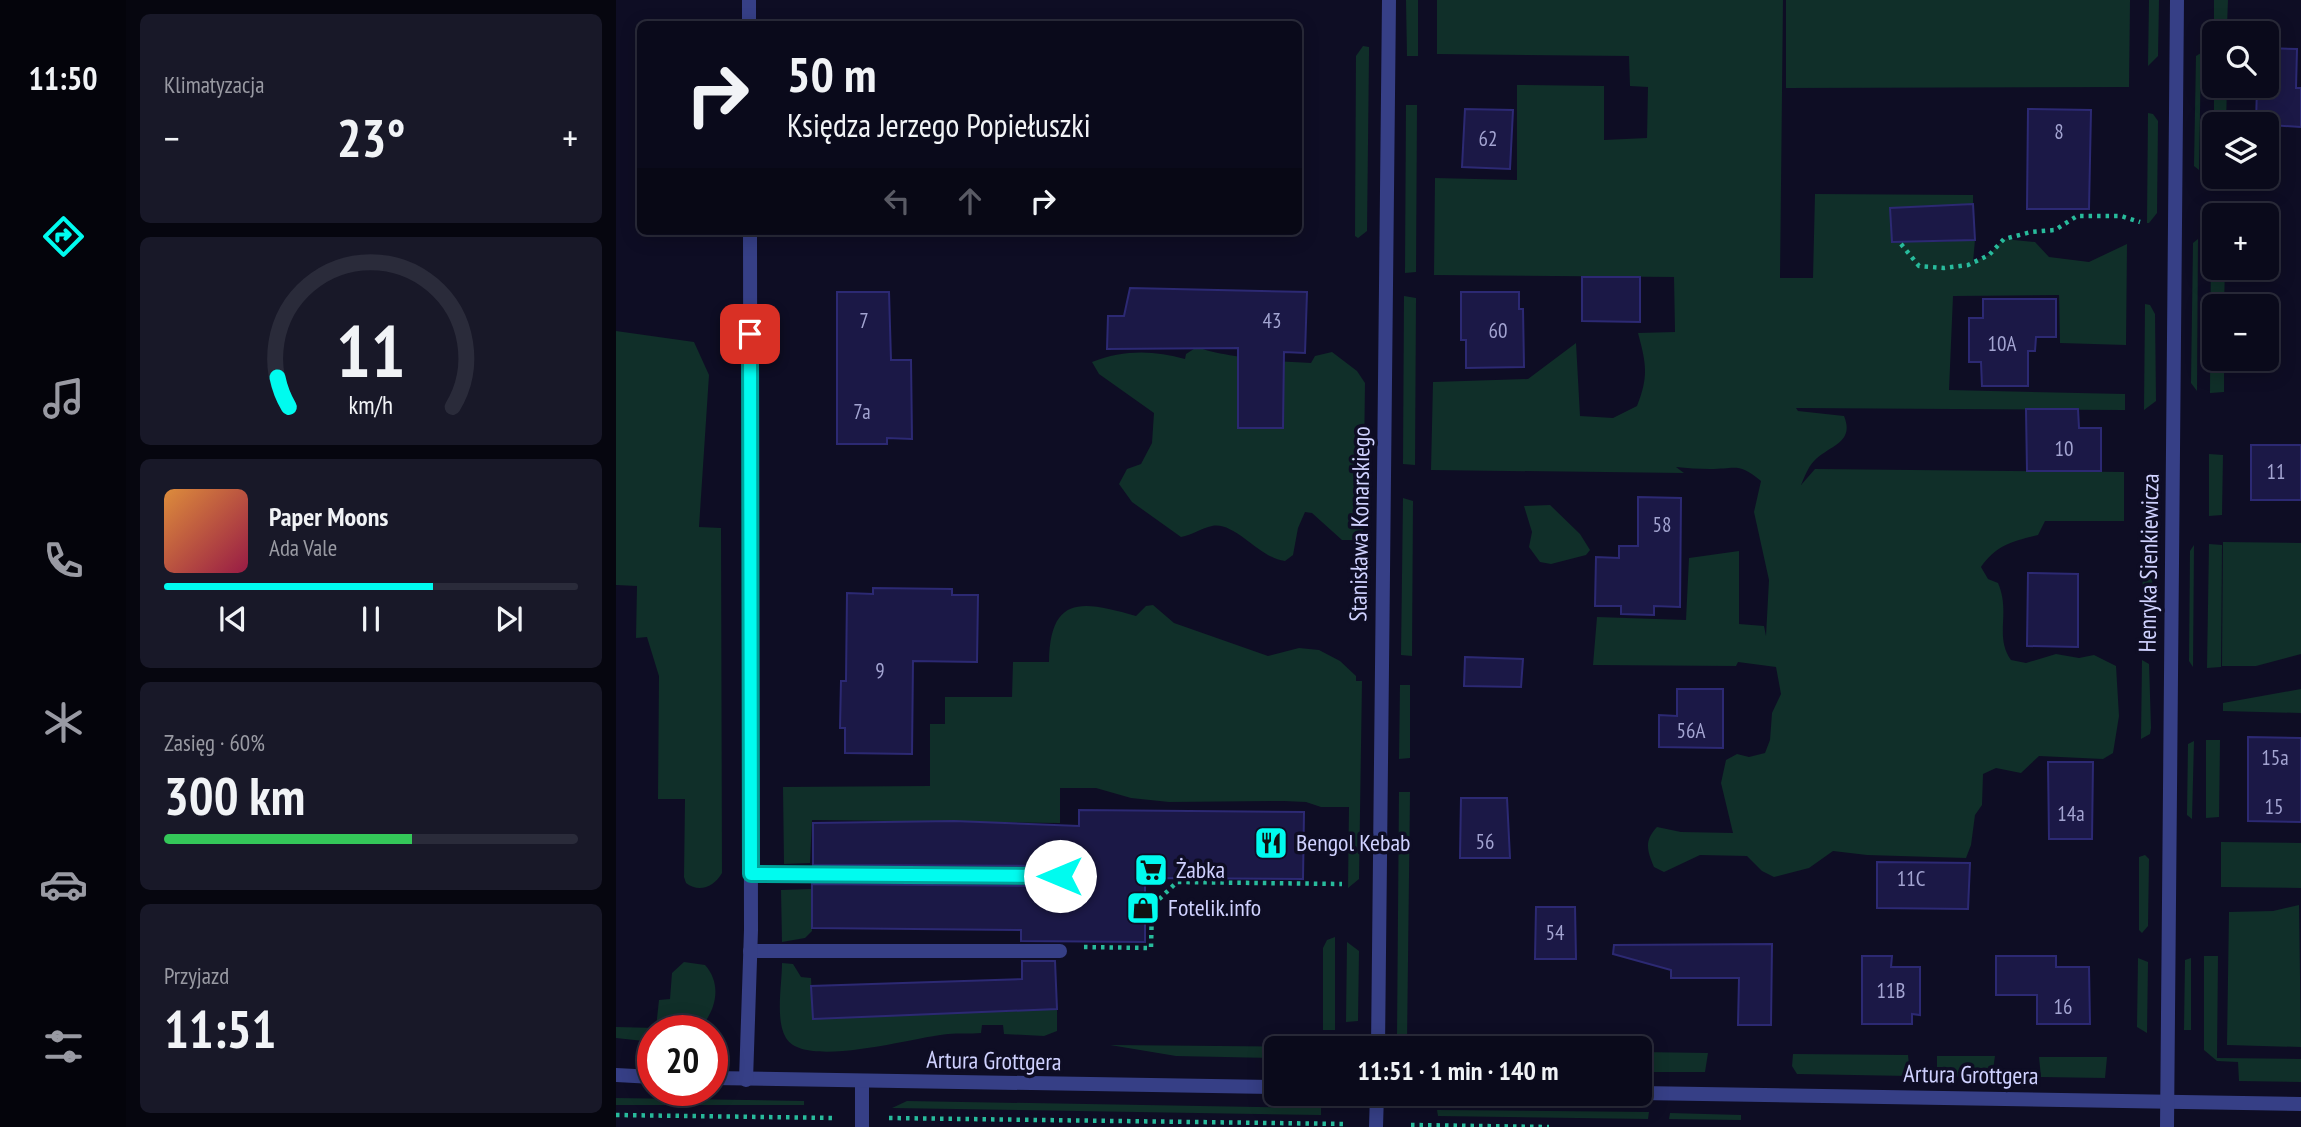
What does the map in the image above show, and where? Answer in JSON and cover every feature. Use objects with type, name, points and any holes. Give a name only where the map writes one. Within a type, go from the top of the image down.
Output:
[{"type":"street","points":[[749,0],[749,21]]},
{"type":"street","name":"Stanisława Konarskiego","points":[[1378,1036],[1389,0]]},
{"type":"street","name":"Henryka Sienkiewicza","points":[[2167,1127],[2177,0]]},
{"type":"street","points":[[747,1080],[751,874],[750,235]]},
{"type":"street","points":[[751,874],[1060,876]]},
{"type":"street","points":[[750,951],[1060,951]]},
{"type":"street","points":[[616,1075],[637,1076]]},
{"type":"street","name":"Artura Grottgera","points":[[728,1079],[1264,1087]]},
{"type":"street","points":[[862,1082],[862,1127]]},
{"type":"street","name":"Artura Grottgera","points":[[1652,1093],[2301,1104]]},
{"type":"street","points":[[1377,1106],[1377,1127]]},
{"type":"path","points":[[1901,244],[1919,266],[1944,268],[1968,265],[1989,255],[2004,239],[2055,230],[2077,216],[2121,216],[2140,222]]},
{"type":"path","points":[[1082,947],[1150,948],[1152,906],[1177,882],[1342,884]]},
{"type":"path","points":[[616,1115],[842,1118]]},
{"type":"path","points":[[881,1118],[1254,1125],[1347,1124]]},
{"type":"path","points":[[1411,1125],[1549,1127]]},
{"type":"green space","points":[[1406,0],[1418,0],[1418,56],[1407,56]]},
{"type":"green space","points":[[1437,0],[1783,0],[1780,278],[1813,278],[1815,194],[1973,195],[1973,204],[1930,206],[1932,242],[1975,240],[1973,262],[1989,255],[2004,239],[2035,242],[2049,257],[2089,262],[2127,244],[2126,345],[2060,343],[2059,295],[1953,296],[1949,390],[2125,394],[2125,410],[1796,408],[1798,411],[1844,416],[1847,425],[1844,438],[1814,461],[1801,485],[1815,469],[2124,472],[2124,521],[2045,521],[2038,535],[2006,545],[1981,567],[1988,579],[1998,583],[2002,594],[2004,642],[2011,660],[2026,663],[2056,654],[2079,658],[2094,655],[2116,666],[2119,716],[2113,753],[2103,759],[2039,756],[2021,773],[1996,768],[1983,774],[1982,805],[1975,815],[1971,845],[1966,858],[1867,855],[1833,851],[1809,868],[1774,877],[1762,871],[1747,856],[1700,855],[1664,872],[1654,867],[1648,846],[1657,827],[1681,832],[1733,833],[1721,783],[1726,760],[1737,754],[1749,757],[1765,753],[1770,740],[1772,713],[1781,694],[1776,667],[1738,662],[1736,666],[1593,665],[1597,617],[1686,620],[1689,558],[1739,551],[1739,624],[1764,626],[1766,636],[1769,580],[1754,512],[1761,481],[1747,471],[1737,468],[1676,467],[1684,473],[1431,470],[1433,382],[1528,379],[1576,343],[1580,416],[1613,418],[1637,406],[1641,395],[1645,369],[1638,333],[1675,332],[1674,277],[1434,275],[1435,178],[1517,180],[1517,85],[1604,86],[1604,140],[1647,138],[1648,87],[1630,86],[1629,56],[1437,54]],"holes":[[[1891,219],[1913,241],[1892,242]]]},
{"type":"green space","points":[[1786,0],[2130,0],[2129,87],[1786,88]]},
{"type":"green space","points":[[2149,0],[2159,0],[2158,56],[2148,66]]},
{"type":"green space","points":[[2214,0],[2228,0],[2227,21],[2214,21]]},
{"type":"green space","points":[[1363,46],[1369,47],[1367,231],[1358,238],[1355,236],[1356,56]]},
{"type":"green space","points":[[2201,53],[2199,170],[2194,166],[2196,56]]},
{"type":"green space","points":[[2214,98],[2227,98],[2226,112],[2214,112]]},
{"type":"green space","points":[[1406,105],[1417,105],[1416,272],[1405,273]]},
{"type":"green space","points":[[2148,113],[2153,114],[2158,121],[2157,213],[2147,223]]},
{"type":"green space","points":[[2198,239],[2197,391],[2191,383],[2193,243]]},
{"type":"green space","points":[[2211,280],[2225,280],[2224,294],[2211,294]]},
{"type":"green space","points":[[1404,296],[1416,298],[1415,465],[1403,464]]},
{"type":"green space","points":[[2145,304],[2150,305],[2155,314],[2156,401],[2144,410]]},
{"type":"green space","points":[[616,331],[694,342],[709,375],[699,527],[721,528],[722,873],[711,885],[701,888],[686,883],[684,877],[685,799],[658,799],[659,676],[647,637],[636,638],[637,586],[616,585]]},
{"type":"green space","points":[[1197,347],[1236,356],[1311,363],[1315,356],[1332,352],[1357,371],[1365,383],[1363,540],[1342,540],[1312,513],[1305,512],[1298,528],[1293,555],[1285,561],[1266,554],[1239,534],[1221,526],[1208,527],[1181,537],[1132,502],[1119,484],[1127,469],[1141,464],[1152,443],[1154,413],[1099,374],[1092,362],[1115,355],[1138,353],[1185,359],[1186,354]]},
{"type":"green space","points":[[2210,371],[2224,371],[2224,392],[2210,393]]},
{"type":"green space","points":[[2209,454],[2223,455],[2222,515],[2209,516]]},
{"type":"green space","points":[[2144,478],[2151,481],[2153,488],[2152,628],[2142,634]]},
{"type":"green space","points":[[1403,498],[1413,501],[1412,656],[1401,655]]},
{"type":"green space","points":[[1550,505],[1580,534],[1590,550],[1586,555],[1551,564],[1540,562],[1529,547],[1532,532],[1524,506]]},
{"type":"green space","points":[[2223,542],[2301,543],[2301,654],[2256,666],[2222,666]]},
{"type":"green space","points":[[2209,544],[2222,545],[2221,667],[2207,668]]},
{"type":"green space","points":[[2194,545],[2193,667],[2189,661],[2190,551]]},
{"type":"green space","points":[[1153,605],[1174,623],[1268,656],[1299,648],[1319,650],[1340,661],[1356,676],[1356,681],[1362,681],[1359,879],[1348,888],[1349,807],[1321,807],[1306,802],[1284,801],[1169,802],[1131,798],[1096,788],[1060,788],[1060,823],[812,820],[810,863],[784,864],[783,787],[930,786],[930,724],[945,724],[945,697],[1012,697],[1013,662],[1049,662],[1056,624],[1063,614],[1073,608],[1100,607],[1136,616],[1146,606]]},
{"type":"green space","points":[[2142,660],[2149,664],[2151,728],[2150,734],[2141,739]]},
{"type":"green space","points":[[1400,685],[1410,685],[1410,758],[1399,759]]},
{"type":"green space","points":[[2301,689],[2301,713],[2223,711],[2223,703]]},
{"type":"green space","points":[[2206,740],[2220,740],[2219,817],[2206,818]]},
{"type":"green space","points":[[2194,741],[2192,819],[2187,815],[2188,744]]},
{"type":"green space","points":[[1399,792],[1410,792],[1407,1036],[1397,1036]]},
{"type":"green space","points":[[2221,842],[2301,843],[2301,888],[2221,887]]},
{"type":"green space","points":[[2145,855],[2149,859],[2148,926],[2142,933],[2139,930],[2139,857]]},
{"type":"green space","points":[[811,889],[812,931],[805,938],[782,942],[781,890]]},
{"type":"green space","points":[[2299,905],[2301,1047],[2227,1045],[2229,912],[2273,911]]},
{"type":"green space","points":[[1335,937],[1335,1030],[1323,1030],[1323,948],[1327,940]]},
{"type":"green space","points":[[1347,942],[1359,951],[1358,1021],[1346,1022]]},
{"type":"green space","points":[[2204,956],[2218,956],[2217,1058],[2301,1059],[2301,1082],[2239,1081],[2238,1062],[2217,1061],[2204,1050]]},
{"type":"green space","points":[[2138,958],[2148,962],[2147,1033],[2137,1027]]},
{"type":"green space","points":[[2191,958],[2191,1030],[2184,1030],[2185,960]]},
{"type":"green space","points":[[684,962],[705,965],[711,973],[715,990],[709,1015],[657,1015],[659,1000],[670,999],[672,973]]},
{"type":"green space","points":[[782,963],[793,964],[801,977],[811,978],[813,1019],[1057,1009],[1057,1031],[1044,1036],[1004,1034],[1003,1025],[982,1025],[981,1033],[948,1034],[863,1049],[815,1051],[797,1047],[786,1038],[781,1022]]},
{"type":"green space","points":[[616,1027],[637,1028],[637,1040],[616,1038]]},
{"type":"green space","points":[[1110,1045],[1264,1046],[1264,1058],[1176,1056]]},
{"type":"green space","points":[[1652,1052],[1708,1053],[1705,1072],[1652,1072]]},
{"type":"green space","points":[[1793,1054],[1908,1055],[1910,1076],[1797,1074],[1792,1066]]},
{"type":"green space","points":[[1937,1056],[1995,1056],[1992,1076],[1937,1077]]},
{"type":"green space","points":[[2039,1057],[2107,1057],[2105,1078],[2041,1077]]},
{"type":"green space","points":[[616,1098],[637,1098],[637,1105],[616,1105]]},
{"type":"green space","points":[[728,1100],[804,1101],[804,1105],[728,1105]]},
{"type":"green space","points":[[907,1101],[1321,1108],[1321,1115],[892,1108]]},
{"type":"green space","points":[[1437,1110],[1649,1112],[1648,1119],[1438,1116]]},
{"type":"green space","points":[[1670,1113],[1741,1115],[1741,1120],[1669,1119]]},
{"type":"building","points":[[2279,48],[2297,49],[2296,88],[2301,88],[2301,127],[2279,126],[2279,112],[2256,112],[2257,98],[2279,98]]},
{"type":"building","points":[[1465,109],[1513,110],[1510,169],[1462,167]]},
{"type":"building","points":[[2028,109],[2091,110],[2089,209],[2027,209]]},
{"type":"building","points":[[1973,204],[1975,240],[1892,242],[1890,208]]},
{"type":"building","points":[[1582,277],[1640,277],[1640,322],[1582,321]]},
{"type":"building","points":[[1130,288],[1307,292],[1305,353],[1284,352],[1283,428],[1238,428],[1238,348],[1107,349],[1108,316],[1124,316]]},
{"type":"building","points":[[837,292],[889,292],[891,360],[911,360],[912,439],[887,438],[887,444],[837,444]]},
{"type":"building","points":[[1461,292],[1519,292],[1519,309],[1523,309],[1524,367],[1466,368],[1466,340],[1461,340]]},
{"type":"building","points":[[1983,299],[2056,299],[2056,337],[2036,337],[2035,351],[2028,351],[2028,386],[1982,386],[1981,362],[1969,362],[1969,318],[1983,318]]},
{"type":"building","points":[[2026,409],[2078,409],[2079,428],[2101,428],[2101,471],[2027,471]]},
{"type":"building","points":[[2251,445],[2301,445],[2301,500],[2251,500]]},
{"type":"building","points":[[1638,497],[1681,498],[1680,607],[1654,606],[1654,615],[1621,614],[1621,606],[1595,606],[1596,557],[1619,558],[1619,546],[1638,546]]},
{"type":"building","points":[[2028,573],[2078,574],[2078,647],[2027,646]]},
{"type":"building","points":[[873,588],[952,589],[952,595],[978,595],[977,662],[913,661],[912,754],[845,753],[845,728],[840,728],[841,681],[846,681],[847,593],[873,594]]},
{"type":"building","points":[[1465,657],[1523,659],[1521,687],[1464,686]]},
{"type":"building","points":[[1677,689],[1723,689],[1723,748],[1659,747],[1659,715],[1677,716]]},
{"type":"building","points":[[2248,737],[2301,738],[2301,822],[2248,821]]},
{"type":"building","points":[[2048,762],[2093,762],[2092,839],[2049,839]]},
{"type":"building","points":[[1461,798],[1507,798],[1510,858],[1460,858]]},
{"type":"building","points":[[1079,810],[1304,812],[1303,879],[1145,878],[1145,942],[1021,941],[1021,930],[812,928],[812,884],[1060,886],[1068,881],[1070,875],[1060,866],[813,865],[813,823],[954,821],[1079,826]]},
{"type":"building","points":[[1877,862],[1970,863],[1968,909],[1877,908]]},
{"type":"building","points":[[1536,907],[1575,907],[1576,959],[1535,959]]},
{"type":"building","points":[[1772,944],[1771,1025],[1738,1025],[1739,978],[1671,978],[1671,970],[1613,954],[1614,945]]},
{"type":"building","points":[[1862,956],[1892,956],[1891,967],[1920,967],[1920,1015],[1912,1014],[1912,1024],[1862,1024]]},
{"type":"building","points":[[1996,956],[2056,956],[2056,967],[2089,967],[2090,1024],[2037,1024],[2037,995],[1996,995]]},
{"type":"building","points":[[1022,961],[1055,961],[1057,1009],[813,1019],[811,986],[1022,979]]},
{"type":"place","name":"Bengol Kebab","points":[[1271,843]]},
{"type":"place","name":"Żabka","points":[[1151,870]]},
{"type":"place","name":"Fotelik.info","points":[[1143,908]]},
{"type":"route","points":[[750,334],[751,874],[1060,876]]}]
